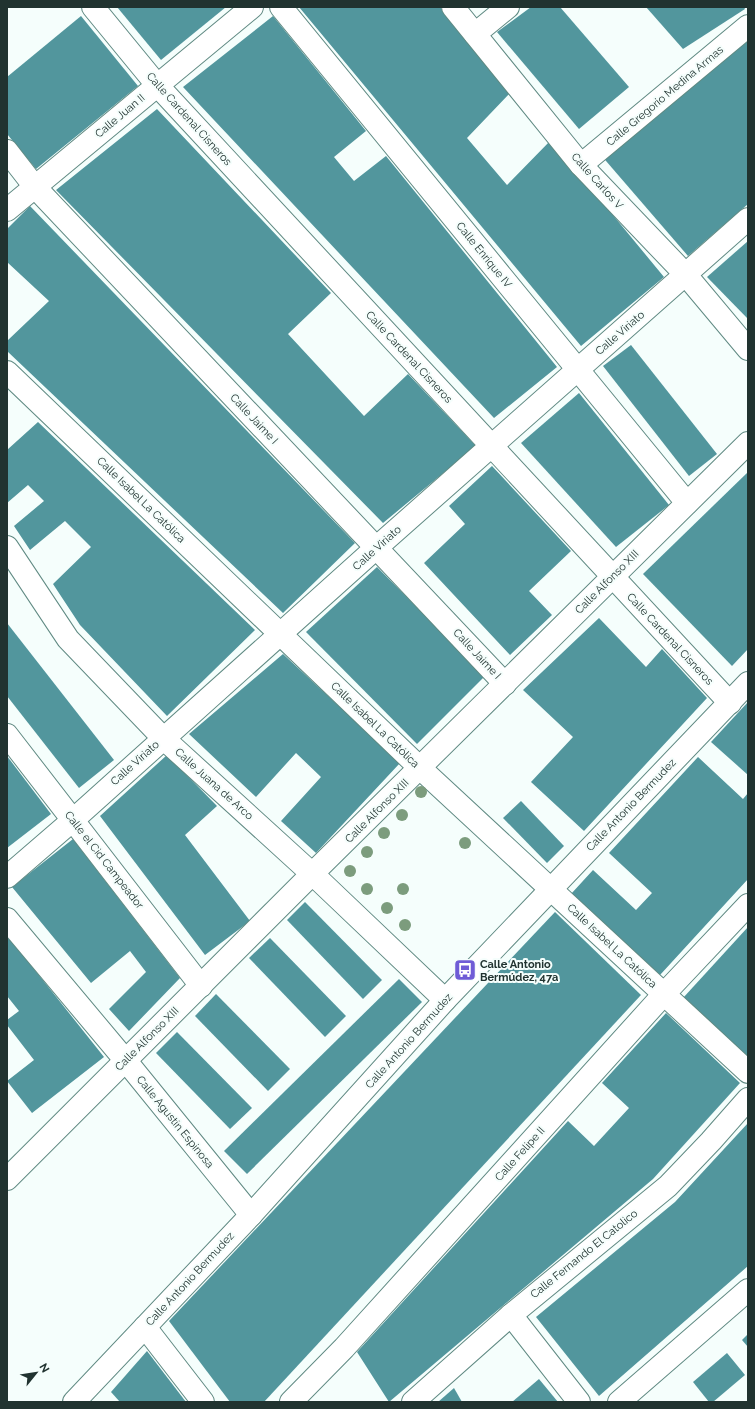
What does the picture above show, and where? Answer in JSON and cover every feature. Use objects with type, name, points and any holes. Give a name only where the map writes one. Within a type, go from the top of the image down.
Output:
[{"type":"street","name":"Calle Cardenal Cisneros","points":[[93,7],[157,86],[730,703]]},
{"type":"street","name":"Calle Juan II","points":[[7,210],[252,7]]},
{"type":"street","name":"Calle Enrique IV","points":[[281,7],[687,503]]},
{"type":"street","name":"Calle Carlos V","points":[[453,7],[582,165],[686,275],[748,349]]},
{"type":"street","points":[[475,34],[508,7]]},
{"type":"street","name":"Calle Gregorio Medina Armas","points":[[582,165],[748,26]]},
{"type":"street","name":"Calle Jaime I","points":[[7,151],[35,187],[505,684]]},
{"type":"street","name":"Calle Viriato","points":[[7,877],[73,820],[376,548],[748,219]]},
{"type":"street","name":"Calle Isabel La Católica","points":[[7,372],[420,768],[748,1072]]},
{"type":"street","name":"Calle Alfonso XIII","points":[[7,1179],[312,874],[748,443]]},
{"type":"street","name":"Calle Juana de Arco","points":[[7,547],[68,639],[163,738],[312,874],[445,1000]]},
{"type":"street","name":"Calle Antonio Bermudez","points":[[74,1402],[251,1215],[445,1000],[748,683]]},
{"type":"street","name":"Calle el Cid Campeador","points":[[7,734],[201,986]]},
{"type":"street","name":"Calle Felipe II","points":[[292,1402],[344,1348],[664,994],[748,905]]},
{"type":"street","name":"Calle Agustín Espinosa","points":[[7,919],[126,1061],[251,1215]]},
{"type":"street","name":"Calle Fernando El Catolico","points":[[413,1402],[511,1315],[668,1186],[748,1099]]},
{"type":"street","points":[[620,1402],[748,1290]]},
{"type":"street","points":[[511,1315],[579,1402]]},
{"type":"street","points":[[145,1327],[203,1402]]},
{"type":"building","points":[[117,7],[226,7],[161,60]]},
{"type":"building","points":[[299,7],[440,7],[511,92],[467,138],[507,185],[551,140],[664,277],[581,346]]},
{"type":"building","points":[[531,7],[560,7],[629,87],[579,129],[497,32]]},
{"type":"building","points":[[646,7],[744,7],[745,9],[683,49]]},
{"type":"building","points":[[81,16],[138,86],[36,169],[7,134],[7,77]]},
{"type":"building","points":[[273,16],[366,131],[334,157],[354,181],[386,156],[557,367],[494,418],[183,87]]},
{"type":"building","points":[[748,41],[748,204],[688,256],[600,154]]},
{"type":"building","points":[[157,109],[331,293],[288,334],[364,416],[408,374],[476,446],[383,523],[56,190]]},
{"type":"building","points":[[30,206],[355,543],[283,613],[7,351],[7,341],[49,301],[7,262],[7,229]]},
{"type":"building","points":[[748,241],[748,319],[707,277]]},
{"type":"building","points":[[631,345],[717,454],[689,476],[603,366]]},
{"type":"building","points":[[579,393],[669,505],[616,547],[521,443]]},
{"type":"building","points":[[38,422],[255,630],[167,716],[80,625],[53,584],[91,547],[65,521],[30,550],[14,526],[44,501],[28,485],[7,503],[7,450]]},
{"type":"building","points":[[492,466],[571,551],[529,591],[552,615],[510,655],[424,563],[465,524],[449,506]]},
{"type":"building","points":[[748,472],[748,649],[732,666],[643,574]]},
{"type":"building","points":[[377,567],[485,676],[417,744],[306,632]]},
{"type":"building","points":[[599,618],[646,667],[662,649],[707,698],[584,831],[531,782],[573,737],[523,690]]},
{"type":"building","points":[[7,623],[114,760],[79,788],[7,696]]},
{"type":"building","points":[[283,654],[400,763],[316,853],[281,821],[321,777],[296,753],[256,797],[189,734]]},
{"type":"building","points":[[748,702],[748,775],[711,742]]},
{"type":"building","points":[[167,755],[217,806],[185,835],[250,921],[205,955],[100,816]]},
{"type":"building","points":[[7,756],[51,814],[7,848]]},
{"type":"building","points":[[698,757],[743,799],[748,793],[748,879],[660,975],[571,894],[593,870],[636,910],[652,893],[609,853]]},
{"type":"building","points":[[521,801],[564,846],[547,863],[503,818]]},
{"type":"building","points":[[73,839],[180,978],[129,1031],[109,1009],[146,972],[130,951],[91,983],[12,887]]},
{"type":"building","points":[[305,902],[382,980],[363,999],[287,920]]},
{"type":"building","points":[[555,912],[641,995],[264,1402],[230,1402],[169,1321]]},
{"type":"building","points":[[748,927],[748,1059],[683,998]]},
{"type":"building","points":[[7,935],[104,1057],[32,1113],[7,1081],[34,1060],[7,1025],[7,1020],[19,1011],[7,996]]},
{"type":"building","points":[[270,938],[346,1016],[325,1037],[249,958]]},
{"type":"building","points":[[399,979],[422,1002],[247,1174],[224,1151]]},
{"type":"building","points":[[216,994],[290,1069],[268,1091],[195,1016]]},
{"type":"building","points":[[666,1013],[740,1083],[653,1179],[389,1402],[357,1352],[568,1121],[594,1146],[629,1108],[602,1083]]},
{"type":"building","points":[[177,1032],[252,1108],[230,1129],[156,1053]]},
{"type":"building","points":[[748,1123],[748,1266],[599,1396],[536,1317],[675,1202]]},
{"type":"building","points":[[748,1334],[748,1347],[742,1340]]},
{"type":"building","points":[[147,1351],[186,1402],[120,1402],[111,1392]]},
{"type":"building","points":[[727,1353],[745,1375],[713,1402],[709,1402],[693,1382]]},
{"type":"building","points":[[539,1379],[558,1402],[512,1402]]},
{"type":"building","points":[[454,1388],[462,1402],[438,1402]]},
{"type":"place","name":"Calle Antonio Bermúdez, 47a","points":[[465,970]]}]
